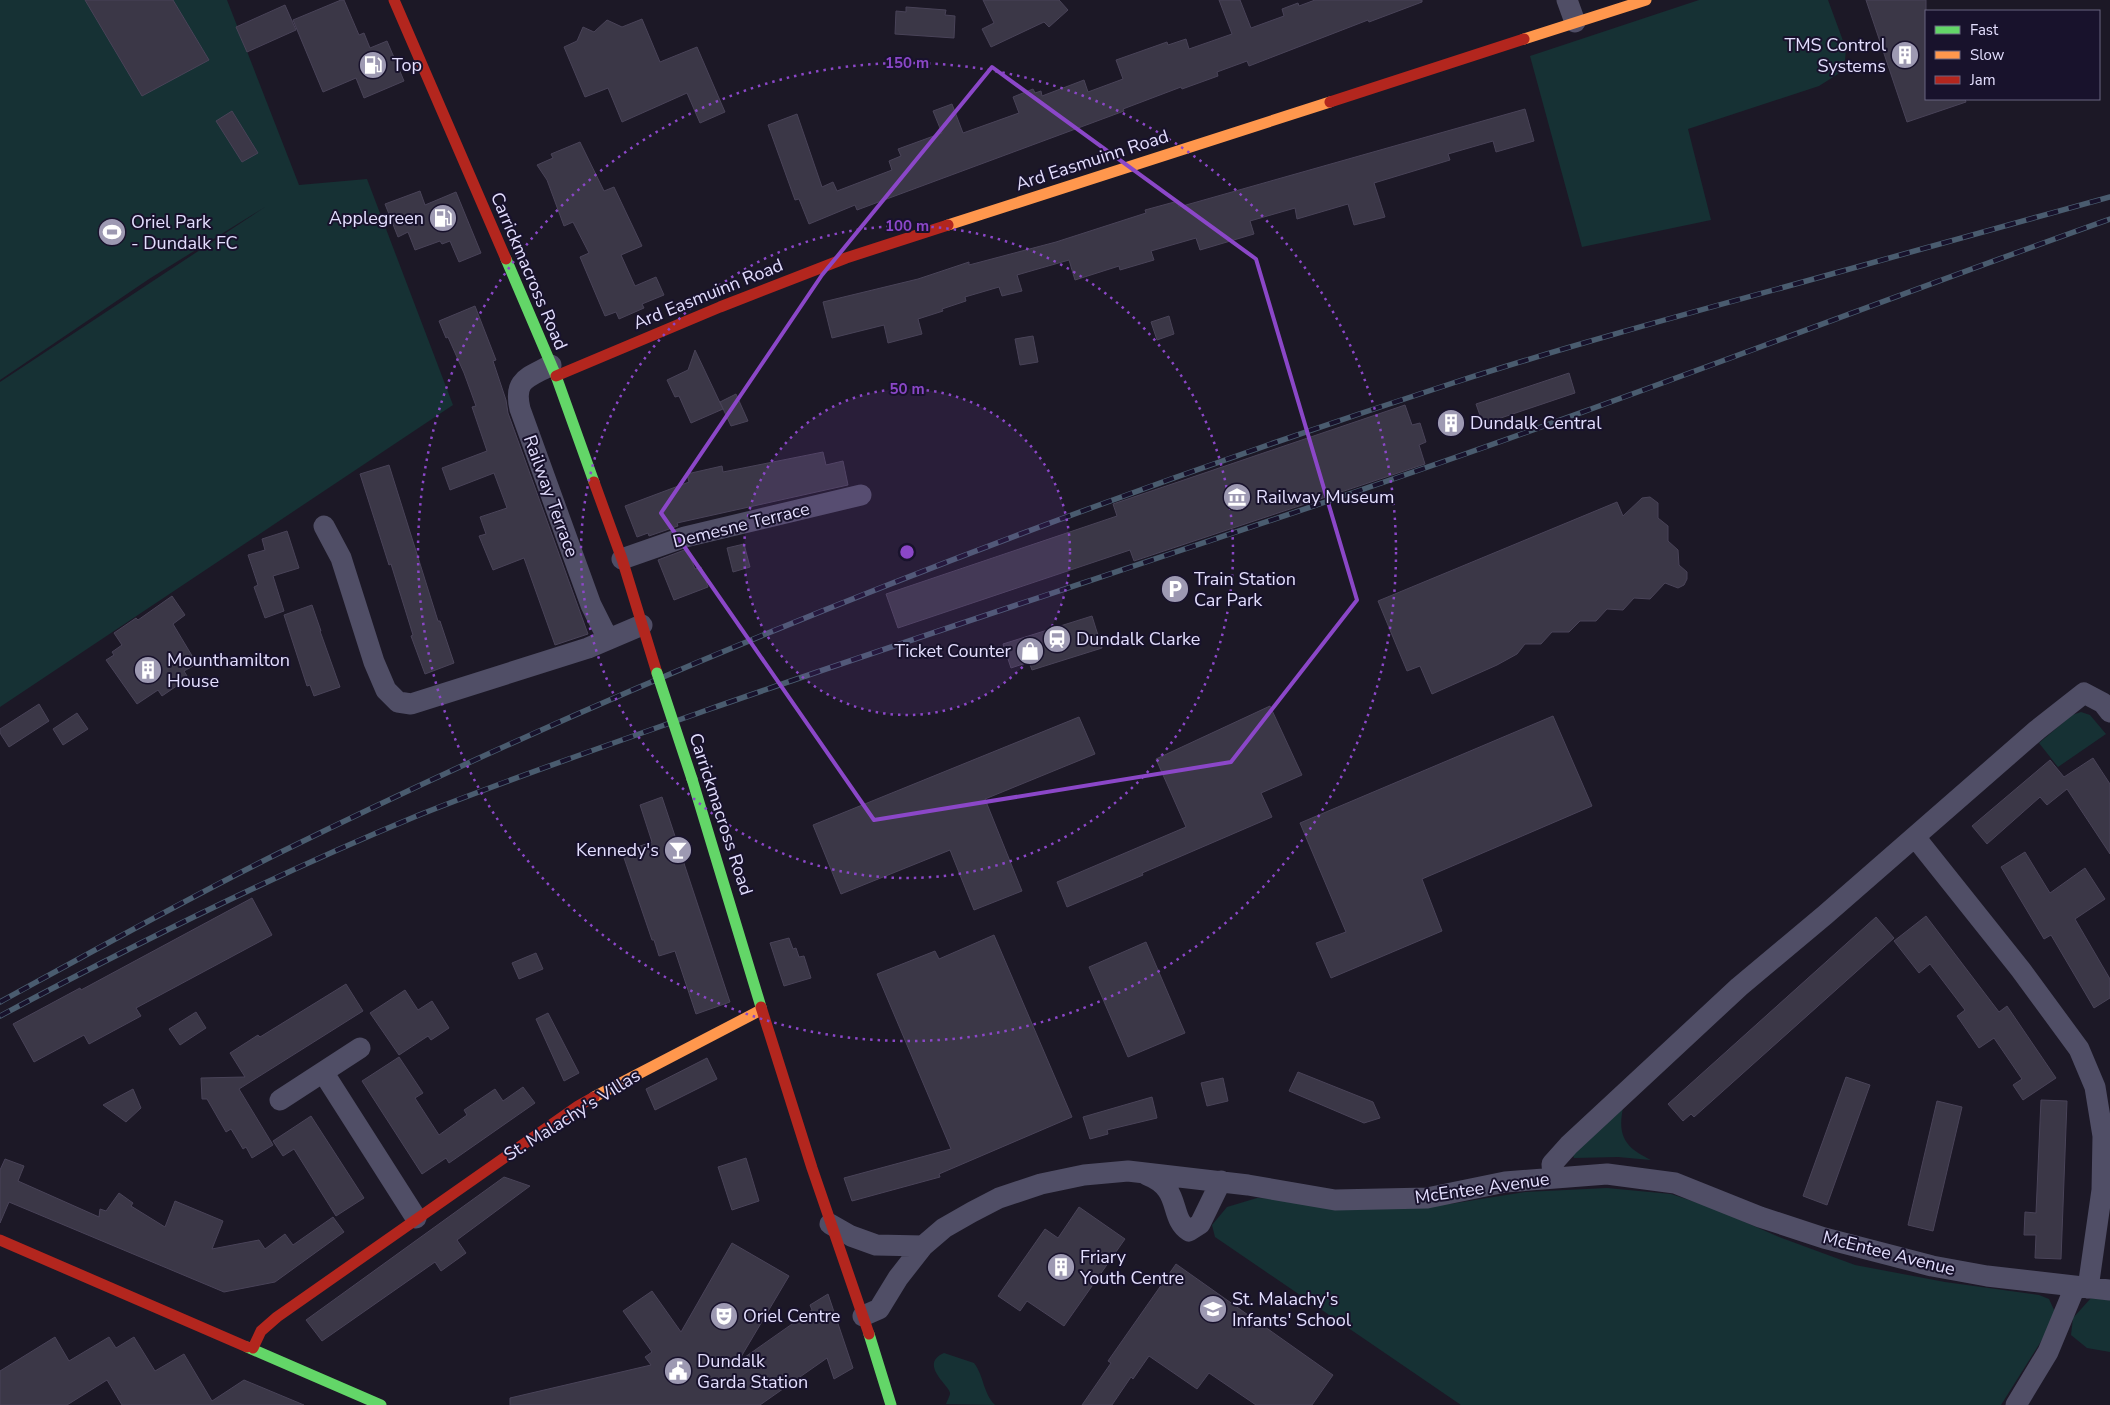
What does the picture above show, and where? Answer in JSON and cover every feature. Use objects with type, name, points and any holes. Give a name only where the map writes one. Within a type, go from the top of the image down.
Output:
[{"type":"main road","name":"Carrickmacross Road","points":[[394,0],[553,371],[622,559],[642,628],[728,892],[761,1010],[830,1224],[888,1392]]},
{"type":"main road","name":"Ard Easmuinn Road","points":[[553,371],[846,258],[1646,0]]},
{"type":"main road","name":"St. Malachy's Villas","points":[[253,1348],[261,1331],[277,1317],[578,1106],[647,1068],[761,1010]]},
{"type":"main road","points":[[0,1240],[381,1405]]},
{"type":"main road","points":[[888,1392],[891,1405]]},
{"type":"main road","points":[[888,1392],[896,1405]]},
{"type":"street","points":[[1567,0],[1575,22]]},
{"type":"street","name":"Railway Terrace","points":[[553,371],[524,380],[516,394],[590,605],[608,640]]},
{"type":"street","name":"Demesne Terrace","points":[[622,559],[685,537],[862,495]]},
{"type":"street","points":[[324,526],[341,558],[374,662],[386,690],[398,702],[411,704],[588,648],[642,628]]},
{"type":"street","points":[[1553,1178],[1552,1164],[1583,1132],[1739,986],[1915,837],[2037,730],[2084,693],[2104,703],[2110,712]]},
{"type":"street","points":[[1915,837],[2021,970],[2078,1050],[2095,1087],[2103,1136],[2102,1190],[2081,1288],[2048,1352],[2016,1405]]},
{"type":"street","points":[[280,1100],[360,1048]]},
{"type":"street","points":[[323,1072],[416,1218]]},
{"type":"street","name":"McEntee Avenue","points":[[863,1316],[879,1309],[898,1278],[923,1246],[944,1228],[972,1212],[1007,1196],[1042,1184],[1084,1175],[1128,1170],[1142,1174],[1221,1181],[1335,1200],[1427,1198],[1505,1182],[1607,1174],[1675,1183],[1760,1217],[1824,1238],[1932,1266],[1987,1276],[2110,1290]]},
{"type":"street","points":[[1142,1174],[1156,1179],[1168,1188],[1183,1227],[1189,1231],[1200,1224],[1221,1181]]},
{"type":"street","points":[[830,1224],[851,1236],[876,1245],[923,1246]]},
{"type":"highlighted area","points":[[992,67],[1256,259],[1357,600],[1231,762],[874,820],[661,513],[822,275]]},
{"type":"green space","points":[[0,0],[227,0],[299,185],[367,179],[453,405],[0,707],[0,382],[265,207],[149,279],[0,380]]},
{"type":"green space","points":[[1699,0],[1828,0],[1846,49],[1845,60],[1838,74],[1819,86],[1688,129],[1711,220],[1582,247],[1530,56]]},
{"type":"green space","points":[[2081,712],[2090,715],[2106,734],[2058,767],[2039,743],[2072,715]]},
{"type":"green space","points":[[1623,1108],[1621,1127],[1625,1140],[1635,1151],[1651,1160],[1618,1157],[1574,1158],[1572,1152]]},
{"type":"green space","points":[[1607,1188],[1671,1194],[1713,1208],[1779,1237],[1855,1265],[1945,1282],[2039,1295],[2049,1299],[2055,1312],[2050,1327],[2001,1405],[1461,1405],[1215,1237],[1212,1225],[1227,1207],[1257,1198],[1450,1204],[1525,1192]]},
{"type":"green space","points":[[2091,1298],[2110,1300],[2110,1352],[2087,1348],[2071,1335],[2073,1318]]},
{"type":"green space","points":[[944,1353],[974,1363],[988,1395],[995,1405],[946,1404],[950,1393],[949,1390],[934,1369],[934,1363],[937,1358]]},
{"type":"building","points":[[85,0],[173,0],[209,60],[142,96]]},
{"type":"building","points":[[344,0],[359,35],[364,33],[370,48],[387,41],[404,81],[364,98],[356,78],[323,92],[293,20]]},
{"type":"building","points":[[983,0],[1059,0],[1068,10],[1049,27],[1044,22],[991,47],[982,29],[994,23]]},
{"type":"building","points":[[1219,0],[1240,0],[1251,28],[1284,16],[1282,9],[1298,3],[1299,6],[1315,0],[1422,0],[1422,2],[1369,22],[1368,20],[1249,66],[1247,61],[1217,72],[1218,76],[1182,89],[1181,87],[1123,109],[1124,111],[857,210],[855,205],[809,224],[799,199],[795,200],[768,125],[797,114],[822,187],[833,182],[837,191],[892,170],[889,161],[901,156],[898,149],[942,133],[933,111],[952,104],[963,133],[1019,113],[1013,97],[1033,89],[1035,93],[1041,91],[1042,96],[1084,80],[1088,92],[1123,79],[1116,60],[1167,42],[1168,45],[1186,39],[1189,49],[1232,34]]},
{"type":"building","name":"TMS Control Systems","points":[[1866,0],[1926,0],[1925,100],[1965,100],[1966,102],[1907,122]]},
{"type":"building","points":[[285,5],[296,30],[247,52],[236,27]]},
{"type":"building","points":[[906,7],[946,10],[945,15],[955,16],[954,38],[895,34],[896,11],[906,12]]},
{"type":"building","points":[[642,19],[660,62],[697,47],[725,112],[700,123],[687,93],[622,122],[608,88],[585,97],[564,47],[577,41],[583,27],[594,32],[607,20],[622,27]]},
{"type":"building","points":[[1525,109],[1534,141],[1496,152],[1493,141],[1448,154],[1450,160],[1374,183],[1385,217],[1354,225],[1348,204],[1297,219],[1295,208],[1250,221],[1254,234],[1200,250],[1196,238],[1151,251],[1154,260],[1120,270],[1119,266],[1075,280],[1069,260],[1017,275],[1022,291],[1002,296],[999,287],[965,297],[966,301],[918,319],[922,334],[888,343],[884,325],[832,338],[823,302],[918,279],[969,262],[969,265],[1056,242],[1146,213],[1145,210],[1178,201],[1179,207]]},
{"type":"building","points":[[232,111],[258,153],[242,162],[216,121]]},
{"type":"building","points":[[580,142],[604,191],[614,187],[642,246],[621,255],[635,286],[656,277],[664,295],[642,304],[644,308],[619,319],[616,312],[605,316],[580,257],[589,253],[573,222],[564,226],[547,180],[537,165],[553,158],[551,154]]},
{"type":"building","points":[[420,191],[425,205],[456,192],[481,253],[459,262],[450,241],[442,244],[440,241],[415,250],[408,232],[398,237],[385,204]]},
{"type":"building","points":[[475,306],[496,360],[493,361],[506,400],[508,413],[588,634],[555,645],[524,558],[493,570],[479,536],[486,534],[480,517],[507,508],[494,473],[450,490],[442,468],[487,451],[472,407],[476,406],[464,373],[439,321]]},
{"type":"building","points":[[1169,316],[1174,334],[1157,340],[1151,322]]},
{"type":"building","points":[[1033,336],[1038,362],[1020,365],[1015,339]]},
{"type":"building","points":[[695,350],[723,409],[691,423],[679,396],[675,397],[667,380],[688,370]]},
{"type":"building","points":[[1569,373],[1575,393],[1483,424],[1476,404]]},
{"type":"building","points":[[736,394],[748,421],[731,426],[720,402]]},
{"type":"building","points":[[1405,405],[1412,425],[1420,423],[1426,442],[1419,445],[1425,464],[1134,561],[1130,550],[898,628],[886,594],[1117,516],[1113,504]]},
{"type":"building","points":[[823,452],[826,465],[843,461],[848,485],[677,523],[678,526],[649,536],[648,533],[637,537],[625,506],[689,482],[687,474],[722,466],[723,472]]},
{"type":"building","points":[[389,465],[438,621],[440,621],[454,663],[425,674],[411,636],[413,635],[391,564],[389,565],[360,474]]},
{"type":"building","points":[[1650,497],[1658,503],[1658,518],[1668,526],[1668,541],[1678,550],[1679,565],[1687,572],[1687,579],[1684,585],[1678,588],[1665,583],[1650,599],[1634,598],[1623,610],[1607,609],[1596,621],[1580,621],[1569,632],[1552,632],[1541,644],[1525,644],[1517,654],[1497,665],[1432,694],[1420,666],[1407,671],[1378,601],[1617,502],[1623,516],[1642,498]]},
{"type":"building","points":[[287,531],[299,568],[273,576],[284,611],[265,618],[254,587],[258,585],[248,555],[265,550],[262,539]]},
{"type":"building","points":[[744,544],[750,567],[733,572],[727,548]]},
{"type":"building","points":[[687,549],[695,569],[701,567],[708,587],[674,600],[658,560]]},
{"type":"building","points":[[172,596],[185,615],[173,624],[197,664],[184,671],[187,676],[179,681],[181,683],[162,696],[158,690],[137,704],[106,660],[114,655],[112,652],[122,645],[114,633],[136,618],[138,620]]},
{"type":"building","points":[[312,605],[340,687],[314,696],[310,685],[307,686],[284,615]]},
{"type":"building","points":[[1092,616],[1102,648],[1032,670],[1029,662],[1011,668],[1003,644]]},
{"type":"building","points":[[39,704],[49,721],[9,747],[0,733],[0,729]]},
{"type":"building","points":[[1270,706],[1302,775],[1261,793],[1272,817],[1067,907],[1057,882],[1186,827],[1156,759]]},
{"type":"building","points":[[77,713],[88,729],[63,745],[53,729]]},
{"type":"building","points":[[1553,716],[1592,806],[1422,879],[1442,931],[1331,978],[1316,943],[1346,932],[1300,823]]},
{"type":"building","points":[[1079,717],[1095,754],[985,799],[1022,891],[974,910],[950,850],[841,894],[813,825]]},
{"type":"building","points":[[2093,758],[2110,784],[2110,854],[2067,789],[2047,805],[2040,797],[1987,844],[1972,826],[2050,760],[2064,777]]},
{"type":"building","points":[[662,797],[730,1002],[696,1014],[675,951],[659,956],[622,852],[652,842],[640,805]]},
{"type":"building","points":[[2025,852],[2050,893],[2085,868],[2105,899],[2075,919],[2110,979],[2110,998],[2094,1008],[2051,935],[2044,939],[2001,867]]},
{"type":"building","points":[[252,898],[272,935],[136,1008],[141,1016],[89,1044],[84,1035],[34,1062],[13,1024],[80,988],[81,990]]},
{"type":"building","points":[[1926,916],[1999,1012],[2007,1006],[2056,1078],[2023,1100],[2013,1085],[2022,1079],[1994,1038],[1979,1048],[1957,1016],[1965,1010],[1930,964],[1919,973],[1894,941]]},
{"type":"building","points":[[1876,917],[1894,938],[1694,1117],[1691,1114],[1683,1121],[1668,1104]]},
{"type":"building","points":[[994,935],[1072,1117],[939,1174],[940,1177],[852,1201],[844,1178],[951,1149],[877,974],[935,951],[939,959]]},
{"type":"building","points":[[789,938],[793,949],[796,948],[799,957],[804,956],[811,978],[784,986],[770,943]]},
{"type":"building","points":[[1146,942],[1185,1033],[1128,1057],[1089,967]]},
{"type":"building","points":[[536,953],[543,969],[519,979],[512,963]]},
{"type":"building","points":[[346,984],[363,1011],[239,1089],[273,1145],[252,1158],[246,1147],[243,1149],[231,1129],[226,1132],[207,1099],[202,1099],[201,1078],[245,1077],[230,1053],[258,1035],[260,1037]]},
{"type":"building","points":[[405,990],[418,1010],[432,1001],[449,1028],[431,1040],[428,1036],[399,1055],[370,1013]]},
{"type":"building","points":[[196,1012],[206,1028],[180,1045],[169,1029]]},
{"type":"building","points":[[548,1013],[579,1073],[564,1081],[536,1019]]},
{"type":"building","points":[[399,1057],[423,1093],[415,1098],[439,1135],[467,1115],[464,1110],[495,1089],[503,1101],[523,1087],[535,1103],[449,1163],[446,1158],[422,1174],[362,1081]]},
{"type":"building","points":[[707,1058],[717,1079],[655,1110],[646,1089]]},
{"type":"building","points":[[1298,1072],[1373,1102],[1380,1118],[1364,1123],[1289,1091]]},
{"type":"building","points":[[1846,1077],[1870,1085],[1827,1205],[1803,1196]]},
{"type":"building","points":[[1223,1078],[1228,1101],[1207,1106],[1201,1083]]},
{"type":"building","points":[[133,1089],[141,1108],[126,1122],[103,1105]]},
{"type":"building","points":[[1152,1097],[1157,1118],[1107,1130],[1108,1134],[1090,1139],[1083,1117]]},
{"type":"building","points":[[2041,1100],[2067,1101],[2061,1259],[2035,1258],[2036,1235],[2024,1235],[2025,1212],[2036,1213]]},
{"type":"building","points":[[1937,1101],[1962,1107],[1933,1231],[1908,1225]]},
{"type":"building","points":[[311,1116],[364,1198],[336,1216],[294,1149],[283,1156],[273,1141]]},
{"type":"building","points":[[746,1158],[759,1201],[732,1210],[718,1167]]},
{"type":"building","points":[[5,1159],[24,1166],[18,1181],[99,1217],[100,1209],[106,1211],[119,1193],[133,1203],[131,1206],[165,1227],[175,1201],[223,1221],[212,1249],[259,1240],[265,1249],[285,1234],[293,1245],[333,1217],[344,1232],[275,1282],[224,1292],[9,1202],[0,1223],[0,1170]]},
{"type":"building","points":[[504,1177],[530,1186],[457,1240],[466,1253],[441,1271],[435,1262],[322,1341],[306,1320]]},
{"type":"building","name":"Friary Youth Centre","points":[[1079,1207],[1125,1239],[1064,1326],[1027,1301],[1020,1311],[998,1296],[1045,1229],[1058,1238]]},
{"type":"building","points":[[732,1243],[789,1276],[738,1362],[812,1310],[810,1305],[828,1294],[853,1368],[834,1379],[827,1358],[760,1405],[510,1405],[510,1398],[651,1365],[645,1357],[652,1352],[623,1311],[652,1291],[681,1332]]},
{"type":"building","points":[[1176,1264],[1333,1375],[1312,1405],[1256,1405],[1209,1373],[1197,1389],[1149,1356],[1133,1379],[1131,1377],[1112,1405],[1082,1405],[1111,1363],[1108,1361]]},
{"type":"building","points":[[55,1337],[69,1361],[109,1337],[116,1348],[134,1337],[155,1371],[184,1354],[212,1401],[244,1380],[304,1405],[122,1405],[107,1380],[67,1405],[0,1405],[0,1371]]},
{"type":"railway","points":[[0,1002],[245,870],[423,784],[712,656],[858,596],[1006,539],[1303,433],[1494,370],[1575,345],[2110,197]]},
{"type":"railway","points":[[0,1016],[103,962],[260,885],[419,815],[491,787],[787,682],[1447,460],[2110,219]]},
{"type":"traffic: fast","points":[[506,259],[556,376],[594,482]]},
{"type":"traffic: fast","points":[[657,673],[692,779]]},
{"type":"traffic: fast","points":[[692,779],[761,1007]]},
{"type":"traffic: fast","points":[[869,1334],[891,1405]]},
{"type":"traffic: fast","points":[[247,1347],[381,1405]]},
{"type":"traffic: slow","points":[[1524,39],[1646,0]]},
{"type":"traffic: slow","points":[[948,225],[1330,102]]},
{"type":"traffic: slow","points":[[594,1097],[761,1010]]},
{"type":"traffic: jam","points":[[394,0],[506,259]]},
{"type":"traffic: jam","points":[[1330,102],[1524,39]]},
{"type":"traffic: jam","points":[[556,376],[720,307],[846,258],[948,225]]},
{"type":"traffic: jam","points":[[594,482],[622,559],[657,673]]},
{"type":"traffic: jam","points":[[761,1007],[812,1168],[869,1334]]},
{"type":"traffic: jam","points":[[253,1348],[261,1331],[277,1317],[578,1106],[594,1097]]},
{"type":"traffic: jam","points":[[0,1240],[247,1347]]},
{"type":"place","name":"TMS Control Systems","points":[[1905,55]]},
{"type":"place","name":"Top","points":[[373,65]]},
{"type":"place","name":"Applegreen","points":[[443,218]]},
{"type":"place","name":"Oriel Park - Dundalk FC","points":[[112,232]]},
{"type":"place","name":"Dundalk Central","points":[[1451,423]]},
{"type":"place","name":"Railway Museum","points":[[1237,497]]},
{"type":"place","name":"Train Station Car Park","points":[[1175,589]]},
{"type":"place","name":"Dundalk Clarke","points":[[1057,639]]},
{"type":"place","name":"Ticket Counter","points":[[1030,651]]},
{"type":"place","name":"Mounthamilton House","points":[[148,670]]},
{"type":"place","name":"Kennedy's","points":[[678,850]]},
{"type":"place","name":"Friary Youth Centre","points":[[1061,1267]]},
{"type":"place","name":"St. Malachy's Infants' School","points":[[1213,1309]]},
{"type":"place","name":"Oriel Centre","points":[[724,1316]]},
{"type":"place","name":"Dundalk Garda Station","points":[[678,1371]]}]
